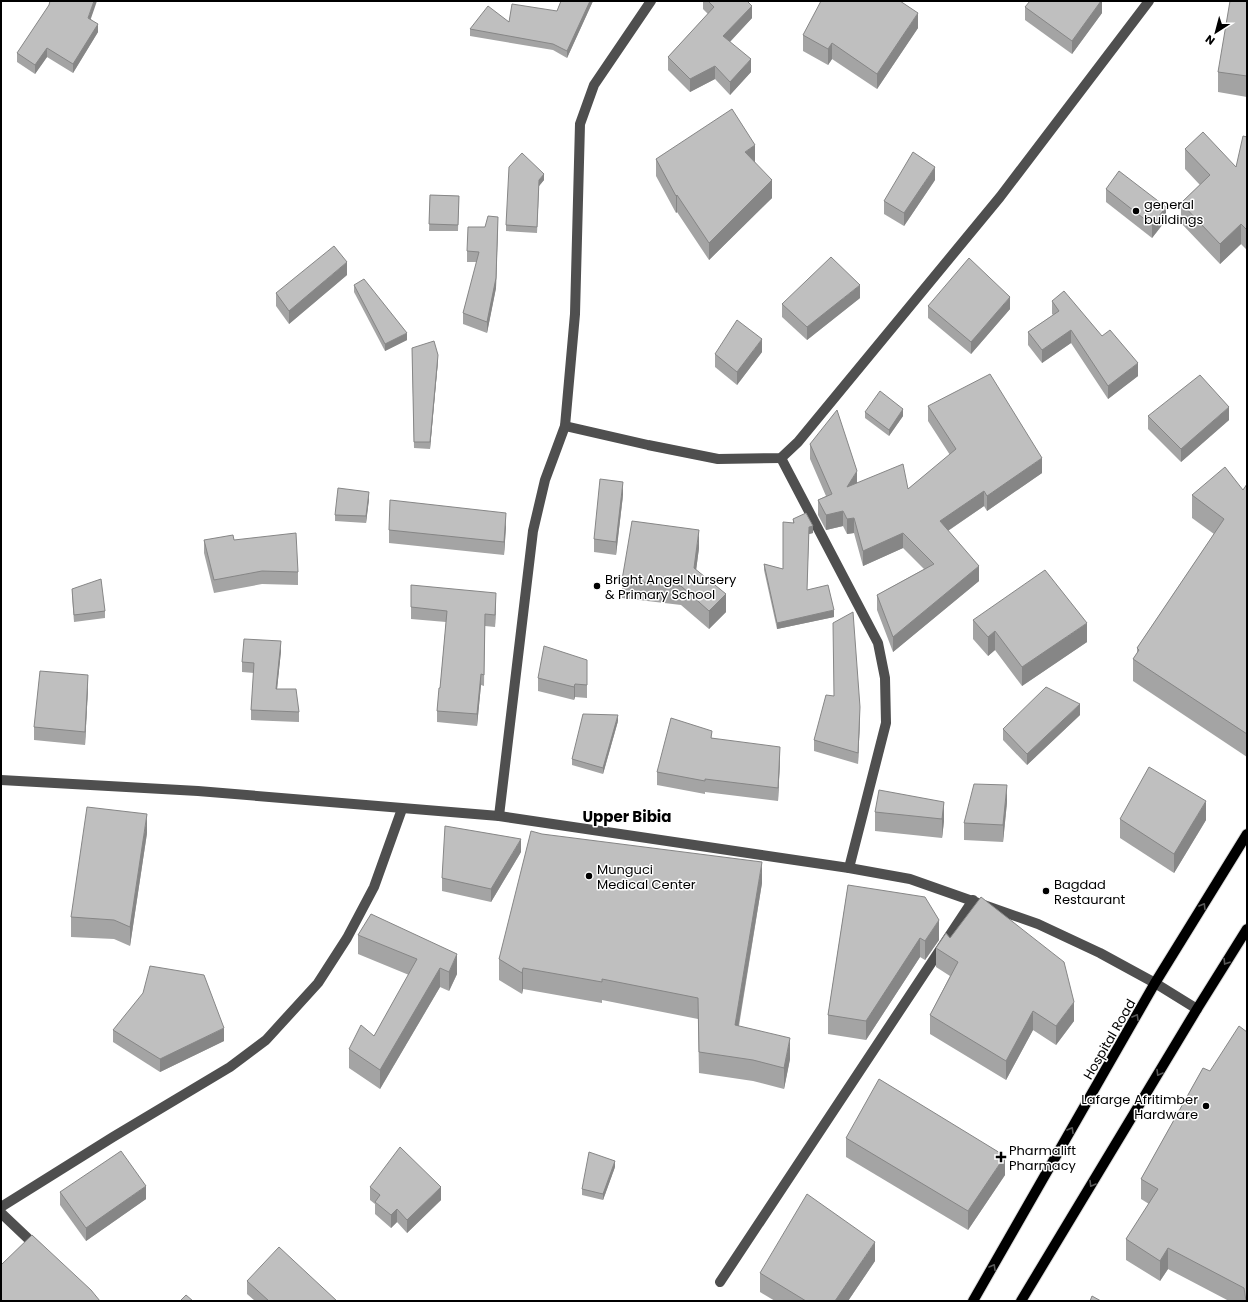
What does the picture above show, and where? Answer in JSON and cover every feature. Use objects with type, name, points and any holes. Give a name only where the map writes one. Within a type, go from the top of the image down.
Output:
[{"type":"main road","name":"Hospital Road","points":[[973,1301],[1155,983],[1247,834]]},
{"type":"main road","points":[[1021,1301],[1247,929]]},
{"type":"street","points":[[499,816],[533,531],[545,480],[565,426],[575,314],[580,124],[594,85],[651,1]]},
{"type":"street","points":[[565,426],[718,459],[781,458],[798,442],[1000,197],[1149,1]]},
{"type":"street","points":[[781,458],[878,644],[885,678],[886,723],[849,868]]},
{"type":"street","points":[[1,780],[198,791],[499,816],[849,868],[910,879],[1038,924],[1100,953],[1155,983],[1197,1009]]},
{"type":"street","points":[[1,1207],[113,1137],[230,1067],[266,1040],[318,983],[347,938],[374,887],[402,809]]},
{"type":"street","points":[[720,1282],[973,900]]},
{"type":"street","points":[[1,1213],[47,1257]]},
{"type":"building","points":[[50,1],[94,1],[88,18],[98,24],[73,64],[47,48],[35,65],[17,53],[49,5]]},
{"type":"building","points":[[561,1],[590,1],[567,51],[553,44],[470,29],[488,6],[509,22],[512,4],[557,11]]},
{"type":"building","points":[[708,1],[747,1],[752,6],[723,36],[751,59],[730,82],[715,66],[690,79],[668,57],[714,7]]},
{"type":"building","points":[[821,1],[900,1],[918,13],[877,74],[832,43],[828,49],[803,35]]},
{"type":"building","points":[[1030,1],[1101,1],[1072,41],[1025,7]]},
{"type":"building","points":[[1230,1],[1247,1],[1247,76],[1218,72]]},
{"type":"building","points":[[732,109],[755,145],[745,152],[772,180],[709,243],[677,195],[676,196],[656,159]]},
{"type":"building","points":[[1203,132],[1236,167],[1243,136],[1247,137],[1247,230],[1241,224],[1220,244],[1181,203],[1210,175],[1185,149]]},
{"type":"building","points":[[913,152],[935,167],[904,213],[884,201]]},
{"type":"building","points":[[522,153],[544,174],[539,180],[537,227],[506,225],[509,167]]},
{"type":"building","points":[[1119,171],[1166,207],[1152,225],[1106,189]]},
{"type":"building","points":[[430,195],[459,196],[458,225],[429,224]]},
{"type":"building","points":[[488,216],[498,217],[496,278],[487,322],[463,313],[479,252],[467,251],[468,227],[485,227]]},
{"type":"building","points":[[334,246],[347,262],[289,311],[276,293]]},
{"type":"building","points":[[831,257],[860,285],[807,327],[782,304]]},
{"type":"building","points":[[969,258],[1010,297],[971,342],[928,306]]},
{"type":"building","points":[[364,279],[407,333],[385,344],[354,285]]},
{"type":"building","points":[[1064,291],[1102,336],[1110,330],[1138,363],[1108,386],[1071,330],[1042,350],[1028,332],[1059,311],[1052,301]]},
{"type":"building","points":[[737,320],[762,339],[737,372],[715,354]]},
{"type":"building","points":[[434,341],[438,355],[430,442],[414,442],[412,348]]},
{"type":"building","points":[[990,374],[1042,458],[987,496],[984,491],[940,521],[979,566],[893,637],[877,595],[934,564],[903,533],[863,551],[854,518],[847,519],[843,511],[826,515],[818,500],[832,494],[810,444],[837,410],[857,471],[847,487],[903,464],[908,489],[956,449],[928,406]]},
{"type":"building","points":[[1200,375],[1229,407],[1181,449],[1148,416]]},
{"type":"building","points":[[880,391],[903,409],[889,430],[865,412]]},
{"type":"building","points":[[1225,467],[1243,490],[1247,484],[1247,734],[1133,659],[1139,650],[1137,648],[1224,519],[1192,495]]},
{"type":"building","points":[[600,479],[623,482],[616,542],[594,539]]},
{"type":"building","points":[[338,488],[369,492],[366,516],[335,515]]},
{"type":"building","points":[[390,500],[506,513],[504,542],[389,530]]},
{"type":"building","points":[[806,513],[813,526],[809,527],[807,590],[828,585],[834,610],[777,623],[764,564],[783,569],[783,522],[794,523],[793,519]]},
{"type":"building","points":[[632,521],[699,530],[694,568],[726,594],[709,611],[681,586],[622,580]]},
{"type":"building","points":[[296,533],[298,572],[262,571],[214,580],[204,540],[233,535],[234,540]]},
{"type":"building","points":[[1045,570],[1087,623],[1022,667],[995,631],[988,637],[973,620]]},
{"type":"building","points":[[101,579],[105,611],[74,615],[72,589]]},
{"type":"building","points":[[411,585],[496,593],[495,615],[485,614],[484,675],[481,674],[477,714],[437,711],[447,611],[411,607]]},
{"type":"building","points":[[853,612],[860,707],[858,753],[814,740],[826,695],[834,696],[833,623]]},
{"type":"building","points":[[244,639],[281,641],[276,689],[296,689],[299,712],[251,710],[254,663],[242,662]]},
{"type":"building","points":[[544,646],[587,660],[587,685],[575,684],[574,687],[538,678]]},
{"type":"building","points":[[40,671],[88,675],[85,732],[34,727]]},
{"type":"building","points":[[1046,687],[1080,704],[1027,754],[1003,729]]},
{"type":"building","points":[[583,714],[618,715],[603,768],[572,759]]},
{"type":"building","points":[[671,718],[712,731],[711,738],[780,747],[778,788],[705,779],[705,781],[657,772]]},
{"type":"building","points":[[1149,767],[1206,801],[1174,854],[1120,819]]},
{"type":"building","points":[[974,784],[1007,785],[1003,825],[964,823]]},
{"type":"building","points":[[879,790],[944,802],[942,819],[875,812]]},
{"type":"building","points":[[87,807],[147,814],[130,927],[114,920],[71,917]]},
{"type":"building","points":[[445,826],[521,839],[491,889],[442,878]]},
{"type":"building","points":[[531,831],[542,834],[762,862],[735,1025],[790,1038],[784,1068],[753,1060],[699,1052],[698,998],[602,979],[602,982],[523,968],[522,973],[499,959]]},
{"type":"building","points":[[848,885],[925,897],[939,920],[925,941],[920,938],[866,1021],[828,1015]]},
{"type":"building","points":[[981,897],[1064,962],[1074,1002],[1056,1026],[1033,1011],[1006,1061],[930,1015],[958,962],[936,948],[946,933],[950,938]]},
{"type":"building","points":[[371,914],[457,954],[449,972],[440,968],[380,1070],[349,1049],[361,1025],[374,1036],[417,959],[358,935]]},
{"type":"building","points":[[150,966],[204,975],[224,1028],[160,1059],[113,1030],[143,993]]},
{"type":"building","points":[[1239,1026],[1247,1032],[1247,1301],[1244,1288],[1168,1248],[1160,1261],[1126,1239],[1158,1189],[1141,1179],[1203,1068],[1210,1071]]},
{"type":"building","points":[[879,1079],[1005,1156],[968,1211],[846,1138]]},
{"type":"building","points":[[400,1147],[441,1187],[407,1220],[397,1209],[391,1215],[375,1202],[380,1195],[370,1187]]},
{"type":"building","points":[[121,1151],[146,1186],[86,1228],[60,1192]]},
{"type":"building","points":[[589,1152],[615,1161],[603,1194],[582,1189]]},
{"type":"building","points":[[807,1194],[875,1242],[835,1301],[806,1301],[760,1273]]},
{"type":"building","points":[[32,1235],[91,1290],[100,1301],[1,1301],[1,1265]]},
{"type":"building","points":[[279,1247],[337,1301],[269,1301],[247,1281]]},
{"type":"building","points":[[186,1295],[193,1301],[180,1301]]},
{"type":"building","points":[[1092,1296],[1101,1301],[1090,1301]]},
{"type":"place","name":"general buildings","points":[[1136,211]]},
{"type":"place","name":"Bright Angel Nursery & Primary School","points":[[597,586]]},
{"type":"place","name":"Munguci Medical Center","points":[[589,876]]},
{"type":"place","name":"Bagdad Restaurant","points":[[1046,891]]},
{"type":"place","name":"Lafarge Afritimber Hardware","points":[[1206,1106]]},
{"type":"place","name":"Pharmalift Pharmacy","points":[[1001,1157]]},
{"type":"district","name":"Upper Bibia","points":[[627,817]]}]
